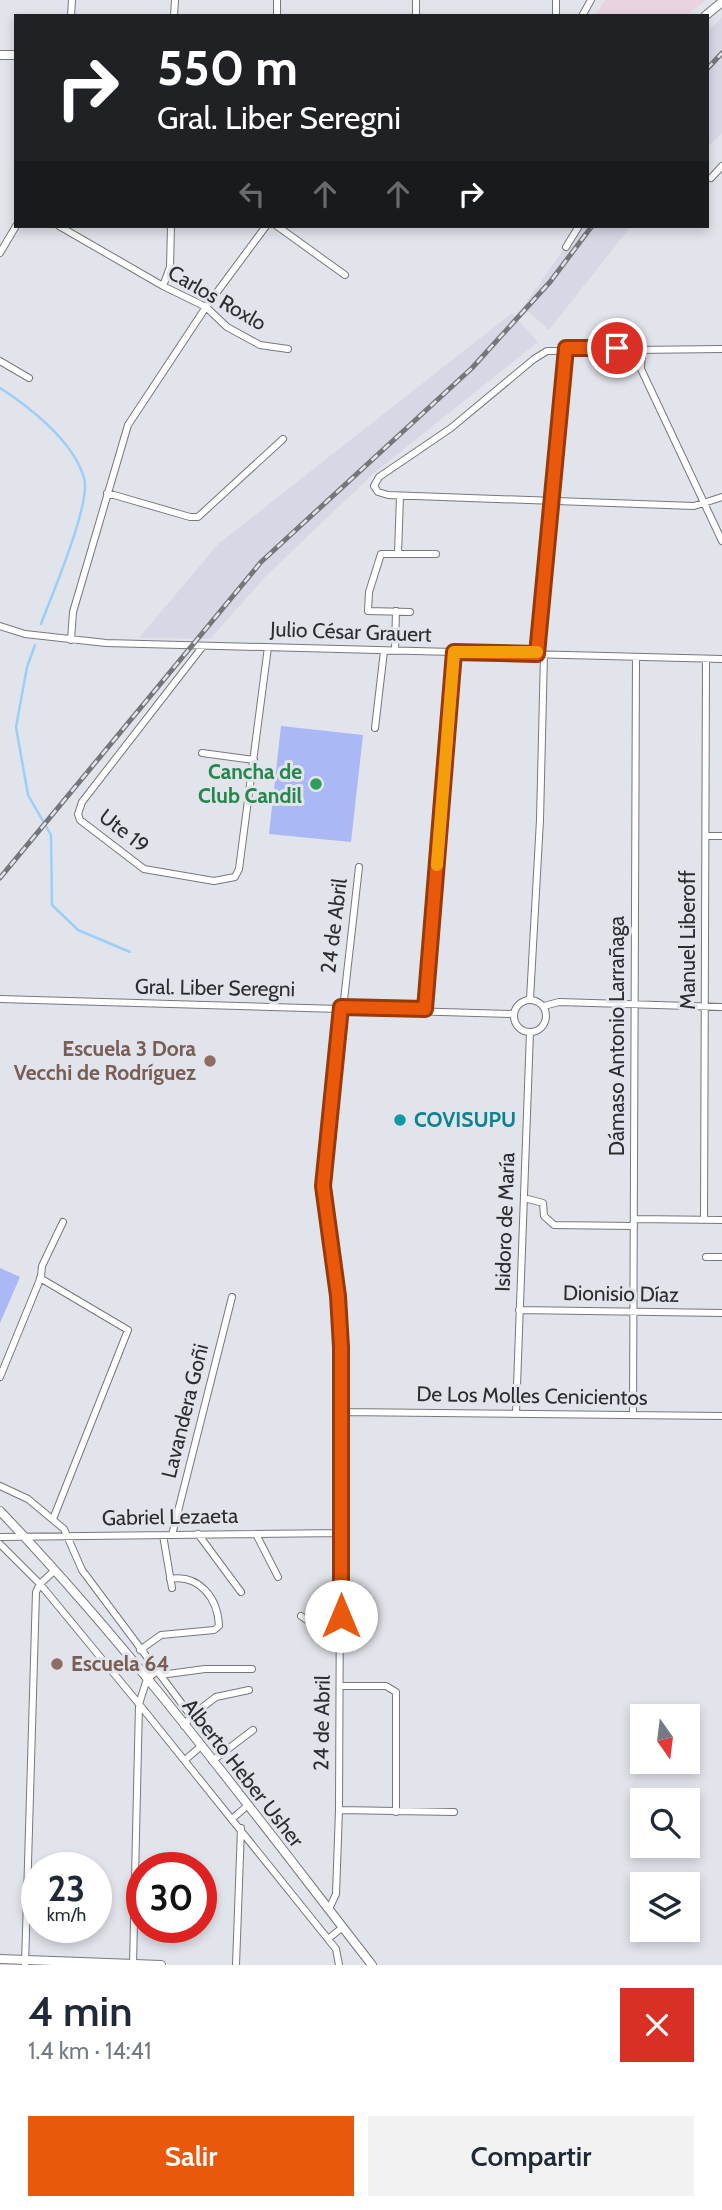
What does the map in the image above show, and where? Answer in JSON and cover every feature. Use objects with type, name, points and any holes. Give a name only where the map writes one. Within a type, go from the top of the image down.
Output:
[{"type":"street","points":[[707,14],[722,2]]},
{"type":"street","points":[[711,178],[722,166]]},
{"type":"street","points":[[0,253],[15,228]]},
{"type":"street","name":"Carlos Roxlo","points":[[62,228],[163,286],[206,307],[227,327],[260,345],[288,349]]},
{"type":"street","points":[[163,286],[170,267],[171,228]]},
{"type":"street","points":[[71,640],[73,612],[128,425],[206,307],[265,228]]},
{"type":"street","points":[[280,228],[345,275]]},
{"type":"street","points":[[566,247],[578,228]]},
{"type":"street","points":[[642,347],[641,369],[722,541]]},
{"type":"street","points":[[722,349],[642,347],[566,348],[547,351],[451,428],[379,477],[374,486],[382,494],[400,496],[550,502],[705,505],[722,496]]},
{"type":"street","points":[[530,999],[540,820],[540,654],[550,502],[566,348]]},
{"type":"street","points":[[0,361],[29,378]]},
{"type":"street","points":[[107,493],[198,517],[283,439]]},
{"type":"street","points":[[398,554],[400,496]]},
{"type":"street","points":[[410,612],[368,611],[369,592],[381,554],[436,554]]},
{"type":"street","points":[[395,651],[396,611]]},
{"type":"street","name":"Julio César Grauert","points":[[0,626],[25,634],[71,640],[189,646],[722,659]]},
{"type":"street","name":"Ute 19","points":[[203,646],[82,802],[78,814],[80,820],[144,869],[214,881],[235,877],[240,862],[254,760]]},
{"type":"street","points":[[202,753],[254,760],[268,647]]},
{"type":"street","points":[[376,728],[384,651]]},
{"type":"street","points":[[425,1009],[454,652]]},
{"type":"street","name":"Dámaso Antonio Larrañaga","points":[[633,1415],[636,657]]},
{"type":"street","name":"Manuel Liberoff","points":[[704,1220],[706,659]]},
{"type":"street","points":[[706,836],[722,836]]},
{"type":"street","name":"24 de Abril","points":[[329,1909],[336,1894],[339,1810],[341,1412],[339,1312],[323,1186],[341,1007],[359,867]]},
{"type":"street","name":"Gral. Liber Seregni","points":[[0,999],[425,1009],[514,1014]]},
{"type":"street","points":[[544,1006],[547,1015],[545,1023],[530,1032],[519,1028],[514,1014],[521,1002],[530,999],[544,1006],[559,1002],[722,1007]]},
{"type":"street","name":"Isidoro de María","points":[[516,1413],[530,1032]]},
{"type":"street","points":[[524,1198],[543,1203],[545,1220],[554,1225],[722,1220]]},
{"type":"street","points":[[0,1377],[40,1278],[42,1266],[63,1222]]},
{"type":"street","points":[[706,1257],[722,1257]]},
{"type":"street","points":[[40,1278],[128,1330],[53,1520]]},
{"type":"street","name":"Lavandera Goñi","points":[[172,1535],[232,1297]]},
{"type":"street","name":"Dionisio Díaz","points":[[519,1310],[722,1313]]},
{"type":"street","name":"De Los Molles Cenicientos","points":[[341,1412],[722,1416]]},
{"type":"street","points":[[0,1486],[28,1499],[67,1535],[82,1570],[191,1716]]},
{"type":"street","name":"Alberto Heber Usher","points":[[0,1511],[55,1570],[147,1679],[372,1965]]},
{"type":"street","name":"Gabriel Lezaeta","points":[[0,1537],[341,1533]]},
{"type":"street","points":[[198,1534],[242,1592]]},
{"type":"street","points":[[256,1534],[278,1577]]},
{"type":"street","points":[[163,1535],[172,1588]]},
{"type":"street","name":"Alberto Heber Usher","points":[[0,1545],[40,1584],[233,1818],[336,1950],[339,1965]]},
{"type":"street","points":[[26,1963],[35,1631],[40,1584],[55,1570]]},
{"type":"street","points":[[141,1650],[161,1635],[214,1630],[219,1626],[213,1602],[202,1586],[186,1578],[170,1578]]},
{"type":"street","points":[[301,1616],[341,1643]]},
{"type":"street","points":[[133,1964],[139,1703],[147,1679],[158,1674],[184,1670],[251,1669]]},
{"type":"street","points":[[341,1686],[386,1686],[396,1692],[396,1812]]},
{"type":"street","points":[[184,1726],[191,1716],[216,1697],[249,1690]]},
{"type":"street","points":[[212,1761],[253,1730]]},
{"type":"street","points":[[185,1760],[200,1747]]},
{"type":"street","points":[[233,1818],[247,1806]]},
{"type":"street","points":[[339,1810],[454,1812]]},
{"type":"street","points":[[236,1965],[241,1828]]},
{"type":"street","points":[[328,1939],[342,1927]]},
{"type":"street","points":[[0,1959],[26,1963],[161,1965]]},
{"type":"shaded area","points":[[605,0],[707,0],[687,14],[596,14]]},
{"type":"shaded area","points":[[722,17],[722,134],[709,145],[709,31]]},
{"type":"shaded area","points":[[579,228],[629,228],[549,330],[523,307]]},
{"type":"shaded area","points":[[512,313],[538,342],[374,473],[265,577],[210,639],[139,638],[218,544]]},
{"type":"shaded area","name":"Cancha de Club Candil","points":[[281,726],[363,735],[351,842],[269,834]]},
{"type":"shaded area","points":[[0,1268],[20,1277],[0,1323]]},
{"type":"waterway","points":[[0,388],[50,427],[71,451],[84,478],[85,490],[77,528],[41,624]]},
{"type":"waterway","points":[[35,645],[27,667],[16,727],[28,795],[51,835],[52,905],[78,930],[130,952]]},
{"type":"railway","points":[[709,67],[722,53]]},
{"type":"railway","points":[[0,878],[261,562],[472,368],[550,282],[590,228]]},
{"type":"slow traffic","points":[[437,865],[454,652],[537,652]]},
{"type":"place","name":"Cancha de Club Candil","points":[[316,784]]},
{"type":"place","name":"Escuela 3 Dora Vecchi de Rodríguez","points":[[210,1061]]},
{"type":"place","name":"COVISUPU","points":[[400,1120]]},
{"type":"place","name":"Escuela 64","points":[[57,1664]]},
{"type":"route","points":[[341,1616],[341,1347],[338,1296],[323,1186],[341,1007],[425,1009],[454,652],[537,654],[566,348],[617,348]]}]
